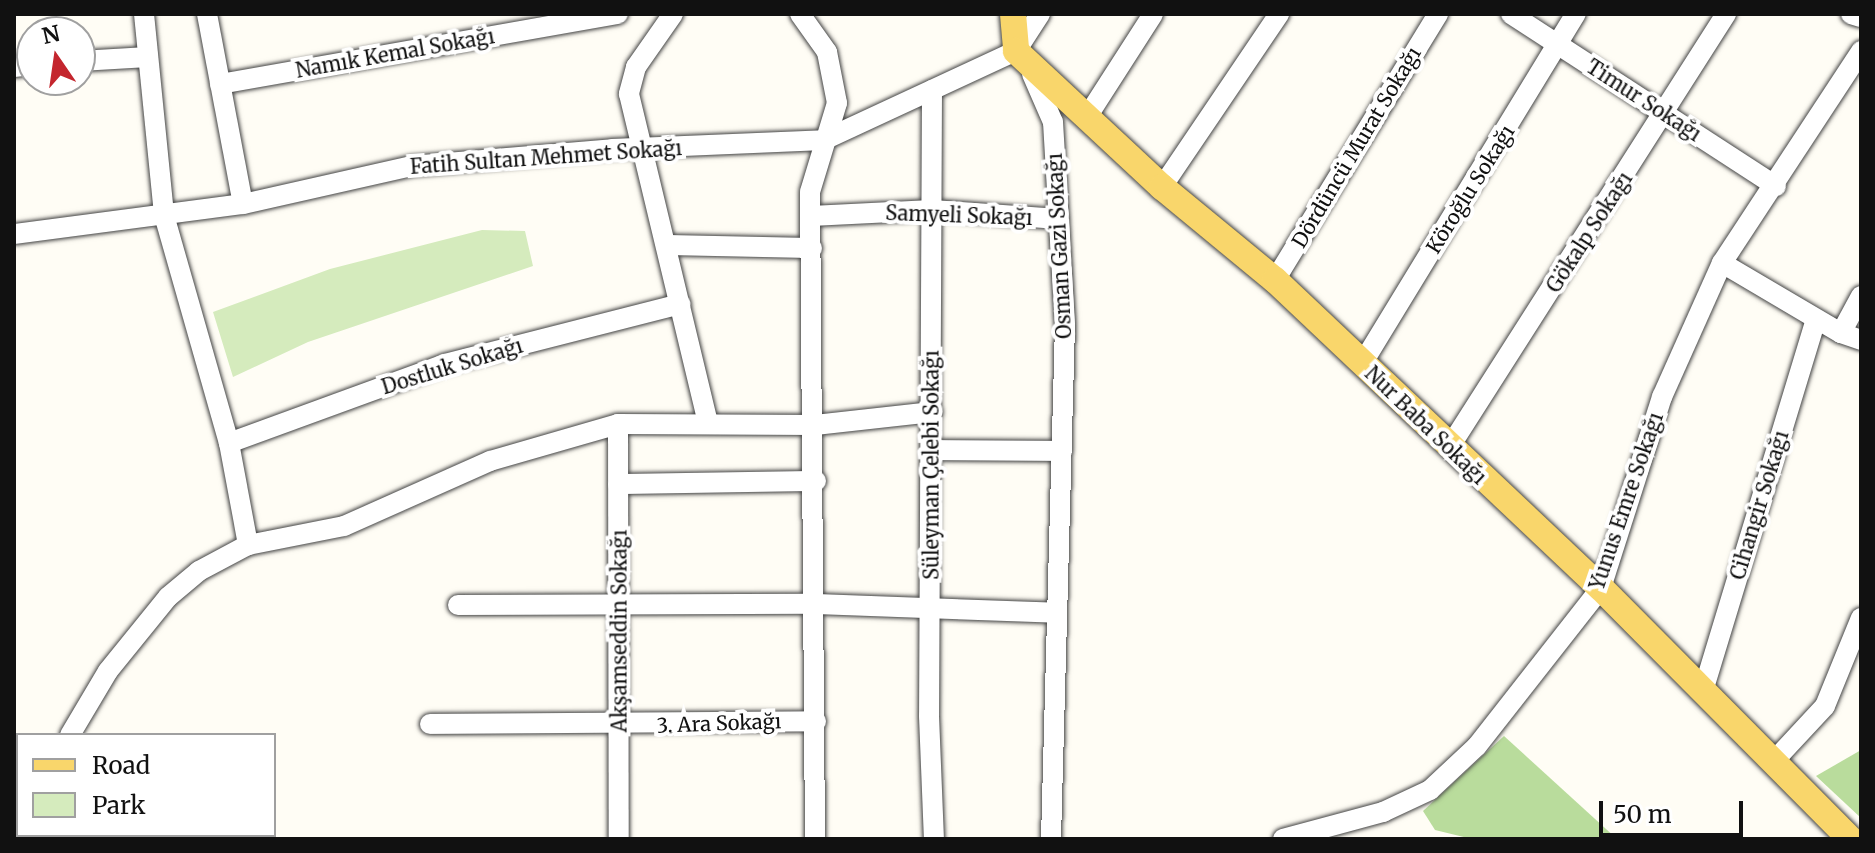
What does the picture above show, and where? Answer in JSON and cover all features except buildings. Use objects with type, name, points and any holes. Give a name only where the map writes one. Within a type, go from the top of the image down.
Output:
[{"type":"main road","points":[[1013,14],[1016,51]]},
{"type":"main road","name":"Nur Baba Sokağı","points":[[1016,51],[1162,187],[1275,280],[1449,448],[1601,588],[1850,839]]},
{"type":"street","points":[[144,14],[164,215],[229,443],[248,545]]},
{"type":"street","points":[[207,14],[243,204]]},
{"type":"street","name":"Namık Kemal Sokağı","points":[[220,84],[618,14]]},
{"type":"street","points":[[673,14],[636,67],[629,94],[708,424]]},
{"type":"street","points":[[800,14],[827,52],[837,103],[810,192],[816,481],[815,839]]},
{"type":"street","points":[[1016,51],[1040,14]]},
{"type":"street","points":[[1087,117],[1153,14]]},
{"type":"street","points":[[1162,187],[1279,14]]},
{"type":"street","name":"Dördüncü Murat Sokağı","points":[[1275,280],[1438,14]]},
{"type":"street","name":"Timur Sokağı","points":[[1511,14],[1776,186]]},
{"type":"street","name":"Köroğlu Sokağı","points":[[1362,364],[1576,14]]},
{"type":"street","name":"Gökalp Sokağı","points":[[1449,448],[1726,14]]},
{"type":"street","points":[[1851,14],[1861,16]]},
{"type":"street","name":"Fatih Sultan Mehmet Sokağı","points":[[14,234],[243,204],[411,166],[644,148],[824,140],[1016,51]]},
{"type":"street","name":"Osman Gazi Sokağı","points":[[1016,51],[1043,90],[1053,122],[1065,325],[1051,839]]},
{"type":"street","name":"Yunus Emre Sokağı","points":[[1283,839],[1371,816],[1430,790],[1477,746],[1601,588],[1662,397],[1722,263],[1776,186],[1861,51]]},
{"type":"street","points":[[96,60],[148,57]]},
{"type":"street","name":"Süleyman Çelebi Sokağı","points":[[932,90],[930,608],[934,839]]},
{"type":"street","name":"Samyeli Sokağı","points":[[811,216],[932,210],[1059,219]]},
{"type":"street","points":[[666,245],[812,248]]},
{"type":"street","points":[[1722,263],[1816,320],[1861,340]]},
{"type":"street","points":[[1841,333],[1861,296]]},
{"type":"street","name":"Dostluk Sokağı","points":[[229,443],[445,364],[680,304]]},
{"type":"street","name":"Cihangir Sokağı","points":[[1703,691],[1816,320]]},
{"type":"street","points":[[71,733],[108,671],[168,597],[199,571],[248,545],[344,526],[490,461],[618,424],[815,425],[932,412]]},
{"type":"street","name":"Akşamseddin Sokağı","points":[[618,424],[619,839]]},
{"type":"street","points":[[931,450],[1062,451]]},
{"type":"street","points":[[618,484],[816,481]]},
{"type":"street","points":[[458,605],[619,607],[816,604],[1057,613]]},
{"type":"street","points":[[1773,762],[1825,706],[1861,618]]},
{"type":"street","name":"3. Ara Sokağı","points":[[430,724],[620,726],[816,721]]},
{"type":"green space","points":[[482,230],[525,231],[533,266],[308,342],[233,377],[213,312],[330,269]]},
{"type":"green space","points":[[1504,736],[1617,839],[1472,839],[1435,830],[1423,811]]},
{"type":"green space","points":[[1861,750],[1861,818],[1816,776]]}]
